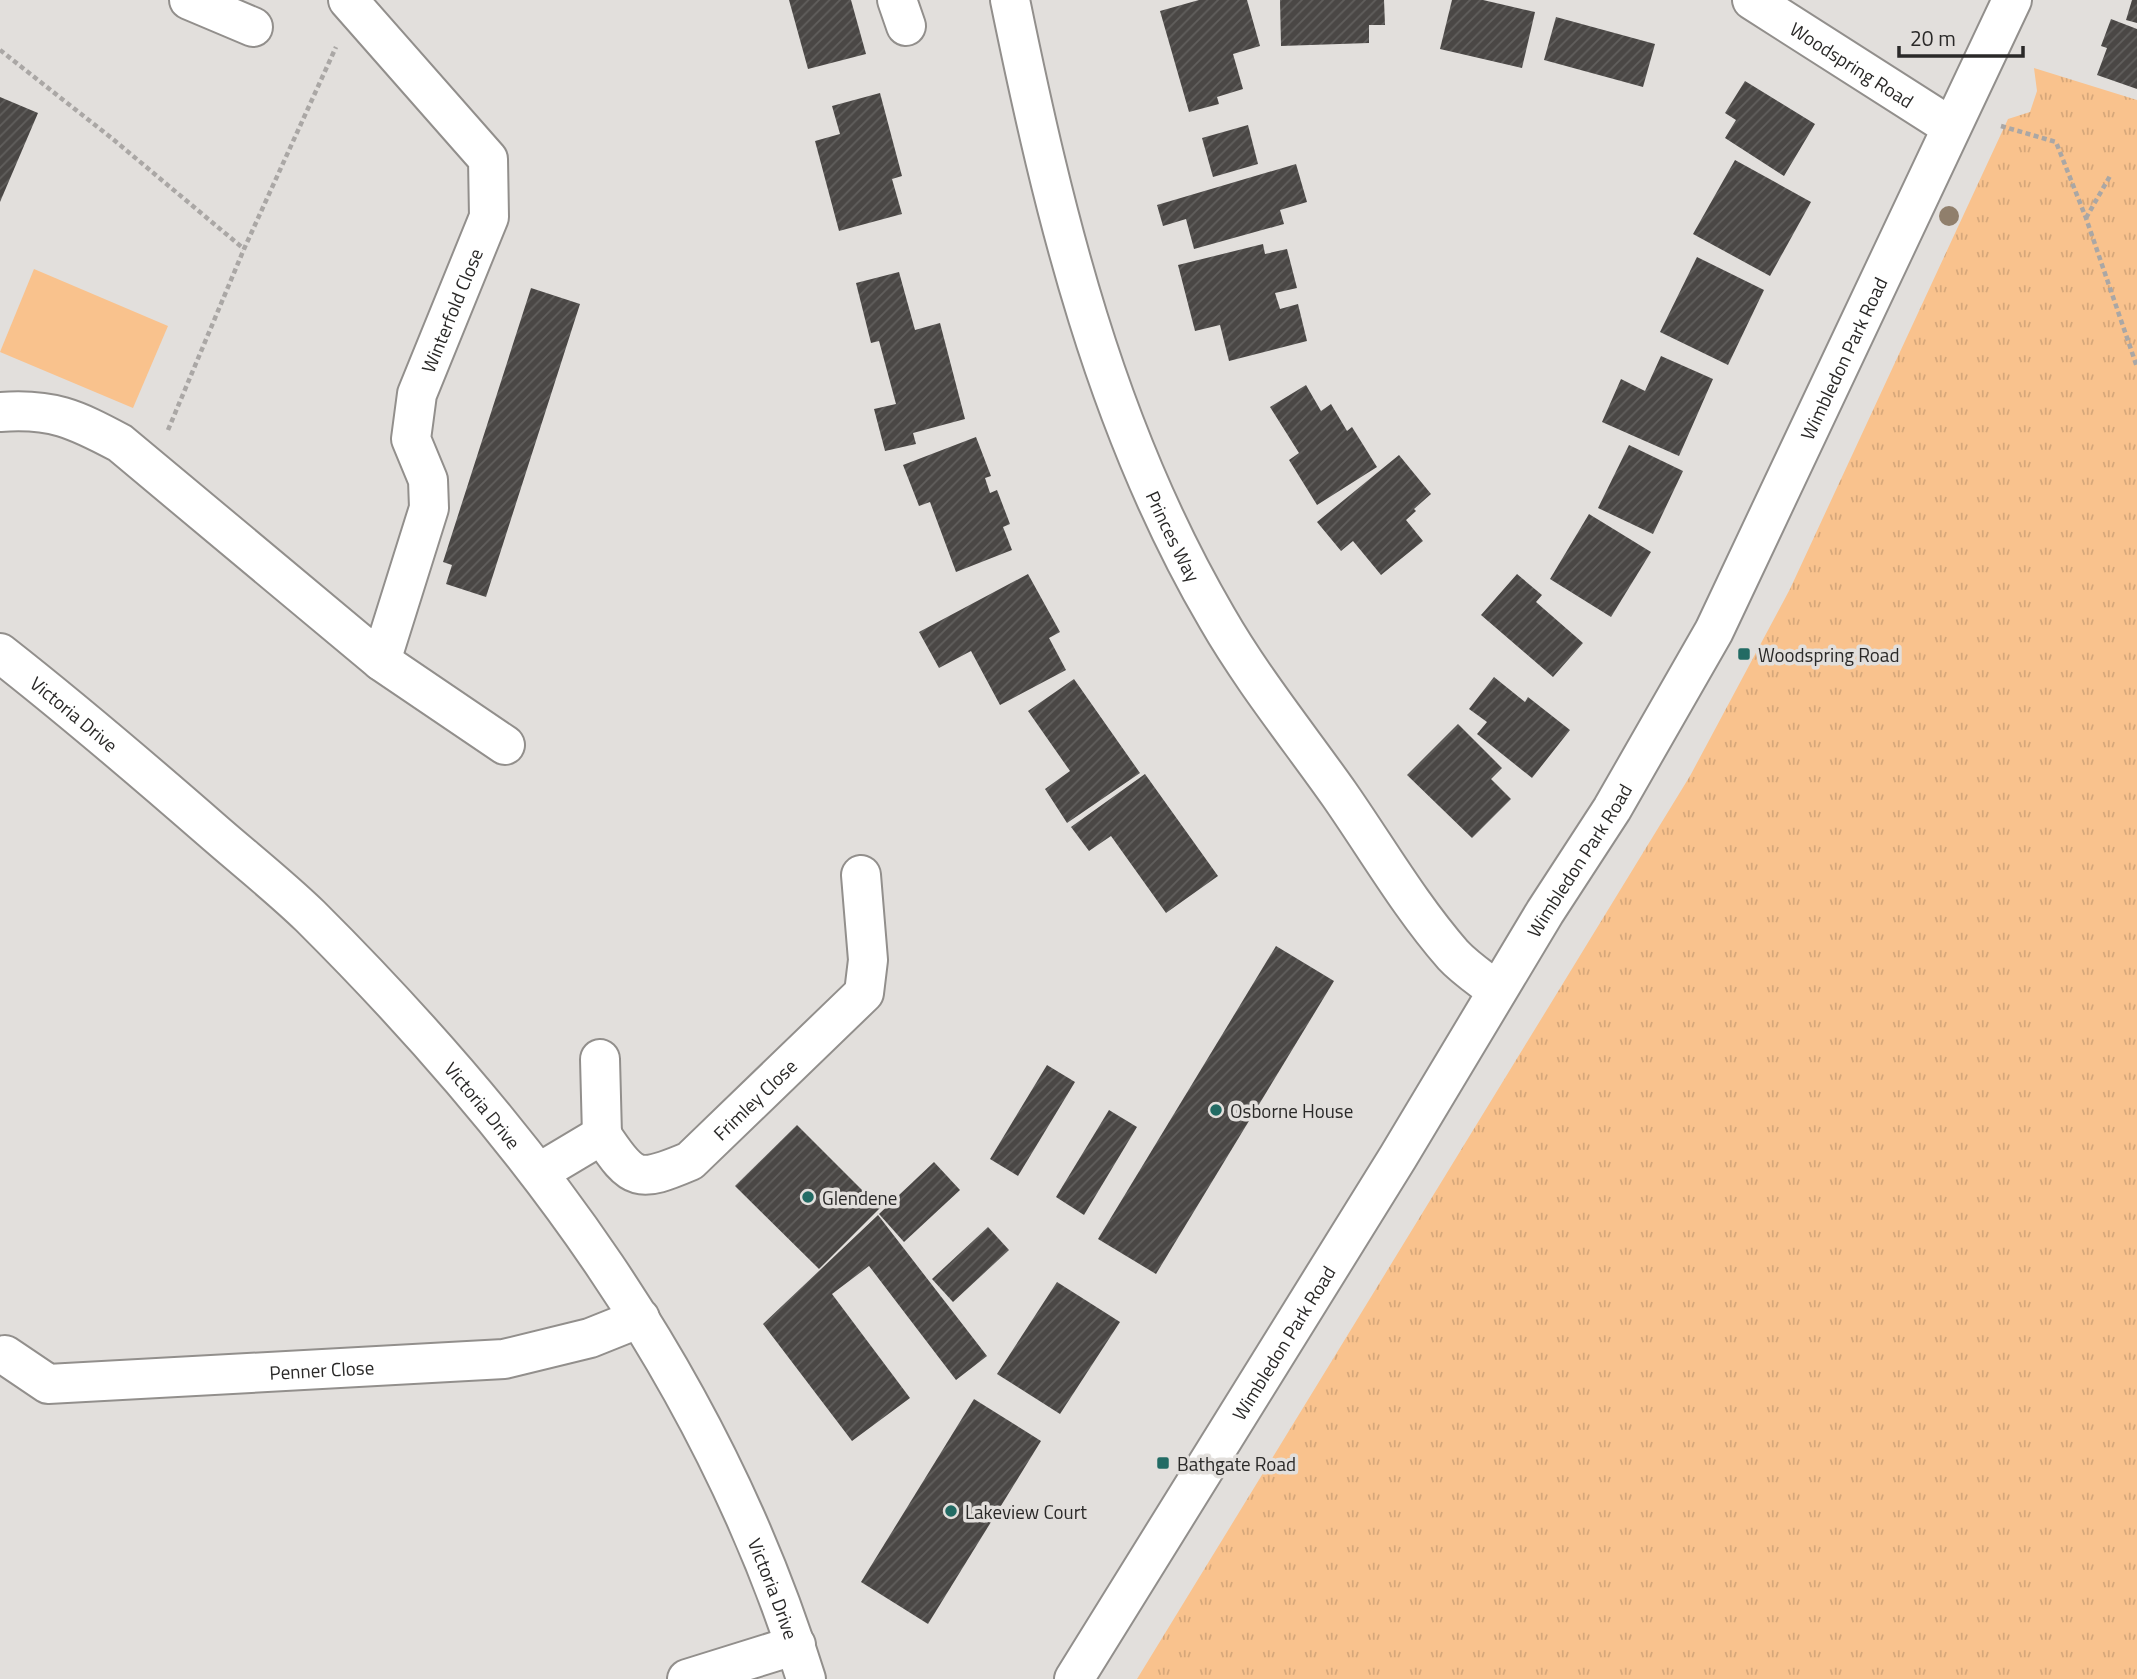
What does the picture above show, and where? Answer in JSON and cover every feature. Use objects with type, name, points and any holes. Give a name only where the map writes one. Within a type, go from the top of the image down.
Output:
[{"type":"street","points":[[188,0],[253,27]]},
{"type":"street","name":"Princes Way","points":[[1010,0],[1039,142],[1092,338],[1127,433],[1169,529],[1217,619],[1414,902],[1453,955],[1497,990]]},
{"type":"street","name":"Woodspring Road","points":[[1752,0],[1951,127]]},
{"type":"street","name":"Wimbledon Park Road","points":[[1073,1679],[1398,1157],[1497,990],[1612,809],[1714,631],[2012,0]]},
{"type":"street","name":"Winterfold Close","points":[[351,3],[488,159],[489,217],[417,394],[411,439],[428,480],[429,508],[381,662]]},
{"type":"street","points":[[0,412],[35,409],[79,421],[120,443],[381,662],[505,745]]},
{"type":"street","name":"Victoria Drive","points":[[0,653],[95,728],[308,915],[448,1062],[540,1172],[640,1318],[699,1423],[755,1542],[801,1662]]},
{"type":"street","name":"Frimley Close","points":[[602,1135],[621,1164],[637,1174],[653,1177],[690,1161],[863,993],[868,960],[861,875]]},
{"type":"street","points":[[540,1172],[602,1135],[600,1059]]},
{"type":"street","name":"Penner Close","points":[[5,1355],[48,1384],[504,1359],[590,1338],[640,1318]]},
{"type":"street","points":[[687,1679],[801,1662]]},
{"type":"path","points":[[152,470],[351,3]]},
{"type":"path","points":[[0,50],[114,140],[244,250]]},
{"type":"path","points":[[2001,126],[2056,142],[2086,218],[2137,367]]},
{"type":"path","points":[[2086,218],[2110,176]]},
{"type":"green space","points":[[2034,68],[2137,100],[2137,1679],[1137,1679],[1690,776],[1790,589],[2008,119],[2030,112],[2037,91]]},
{"type":"green space","points":[[34,269],[168,326],[133,408],[0,352]]},
{"type":"building","points":[[789,0],[851,0],[866,54],[808,69]]},
{"type":"building","points":[[1199,0],[1247,0],[1260,46],[1233,54],[1243,89],[1217,97],[1219,104],[1189,112],[1160,11]]},
{"type":"building","points":[[1280,0],[1384,0],[1385,25],[1369,25],[1369,43],[1281,46]]},
{"type":"building","points":[[1452,0],[1483,0],[1535,12],[1522,68],[1440,49]]},
{"type":"building","points":[[2132,0],[2137,0],[2137,23],[2126,20]]},
{"type":"building","points":[[1556,17],[1655,44],[1643,87],[1544,60]]},
{"type":"building","points":[[2111,19],[2137,29],[2137,89],[2097,75],[2107,48],[2101,46]]},
{"type":"building","points":[[1745,81],[1815,124],[1784,176],[1725,138],[1736,120],[1725,113]]},
{"type":"building","points":[[880,93],[902,176],[892,179],[902,214],[839,231],[815,141],[840,134],[832,106]]},
{"type":"building","points":[[0,97],[38,113],[0,202]]},
{"type":"building","points":[[1248,125],[1258,164],[1213,177],[1202,138]]},
{"type":"building","points":[[1735,160],[1811,202],[1770,276],[1693,234]]},
{"type":"building","points":[[1296,164],[1307,202],[1280,210],[1284,224],[1194,249],[1186,219],[1163,226],[1157,205]]},
{"type":"building","points":[[1263,244],[1265,254],[1287,249],[1297,288],[1275,293],[1280,309],[1298,304],[1307,341],[1229,361],[1220,325],[1195,331],[1178,265]]},
{"type":"building","points":[[1697,257],[1764,290],[1728,365],[1660,332]]},
{"type":"building","points":[[899,272],[915,330],[940,323],[965,419],[913,433],[916,444],[885,451],[874,409],[896,404],[879,341],[871,343],[856,283]]},
{"type":"building","points":[[531,288],[580,304],[486,597],[446,584],[452,565],[443,562]]},
{"type":"building","points":[[1661,356],[1713,379],[1679,456],[1602,422],[1621,379],[1645,391]]},
{"type":"building","points":[[1306,385],[1321,411],[1331,404],[1347,431],[1352,427],[1377,467],[1317,505],[1289,460],[1299,453],[1270,407]]},
{"type":"building","points":[[976,437],[991,476],[985,478],[990,493],[997,490],[1010,524],[1003,527],[1012,550],[956,572],[930,502],[919,506],[903,465]]},
{"type":"building","points":[[1629,445],[1683,471],[1653,534],[1598,508]]},
{"type":"building","points":[[1399,455],[1431,494],[1406,520],[1423,541],[1381,575],[1353,541],[1341,551],[1317,522]]},
{"type":"building","points":[[1589,514],[1651,552],[1611,617],[1550,579]]},
{"type":"building","points":[[1028,574],[1060,632],[1049,638],[1066,670],[1000,705],[971,651],[939,668],[919,632]]},
{"type":"building","points":[[1517,574],[1542,595],[1536,602],[1583,643],[1553,677],[1481,615]]},
{"type":"building","points":[[1494,677],[1525,702],[1528,697],[1570,730],[1532,778],[1477,734],[1487,722],[1469,709]]},
{"type":"building","points":[[1074,679],[1140,773],[1067,823],[1045,789],[1070,771],[1028,711]]},
{"type":"building","points":[[1458,724],[1502,768],[1491,779],[1511,799],[1472,838],[1407,775]]},
{"type":"building","points":[[1145,774],[1218,876],[1166,913],[1111,836],[1089,851],[1071,827]]},
{"type":"building","name":"Osborne House","points":[[1276,946],[1334,981],[1156,1274],[1098,1239]]},
{"type":"building","points":[[1047,1065],[1075,1082],[1018,1176],[990,1159]]},
{"type":"building","points":[[1109,1110],[1137,1127],[1084,1215],[1056,1197]]},
{"type":"building","name":"Glendene","points":[[797,1125],[880,1208],[819,1269],[735,1186]]},
{"type":"building","points":[[934,1162],[960,1190],[904,1242],[879,1214]]},
{"type":"building","points":[[878,1215],[987,1356],[956,1380],[869,1266],[832,1294],[910,1398],[852,1441],[763,1324]]},
{"type":"building","points":[[988,1227],[1009,1250],[953,1302],[932,1279]]},
{"type":"building","points":[[1057,1282],[1120,1322],[1060,1414],[997,1374]]},
{"type":"building","name":"Lakeview Court","points":[[974,1399],[1041,1441],[928,1624],[861,1582]]},
{"type":"place","name":"Woodspring Road","points":[[1744,654]]},
{"type":"place","name":"Osborne House","points":[[1216,1110]]},
{"type":"place","name":"Glendene","points":[[808,1197]]},
{"type":"place","name":"Bathgate Road","points":[[1163,1463]]},
{"type":"place","name":"Lakeview Court","points":[[951,1511]]}]
